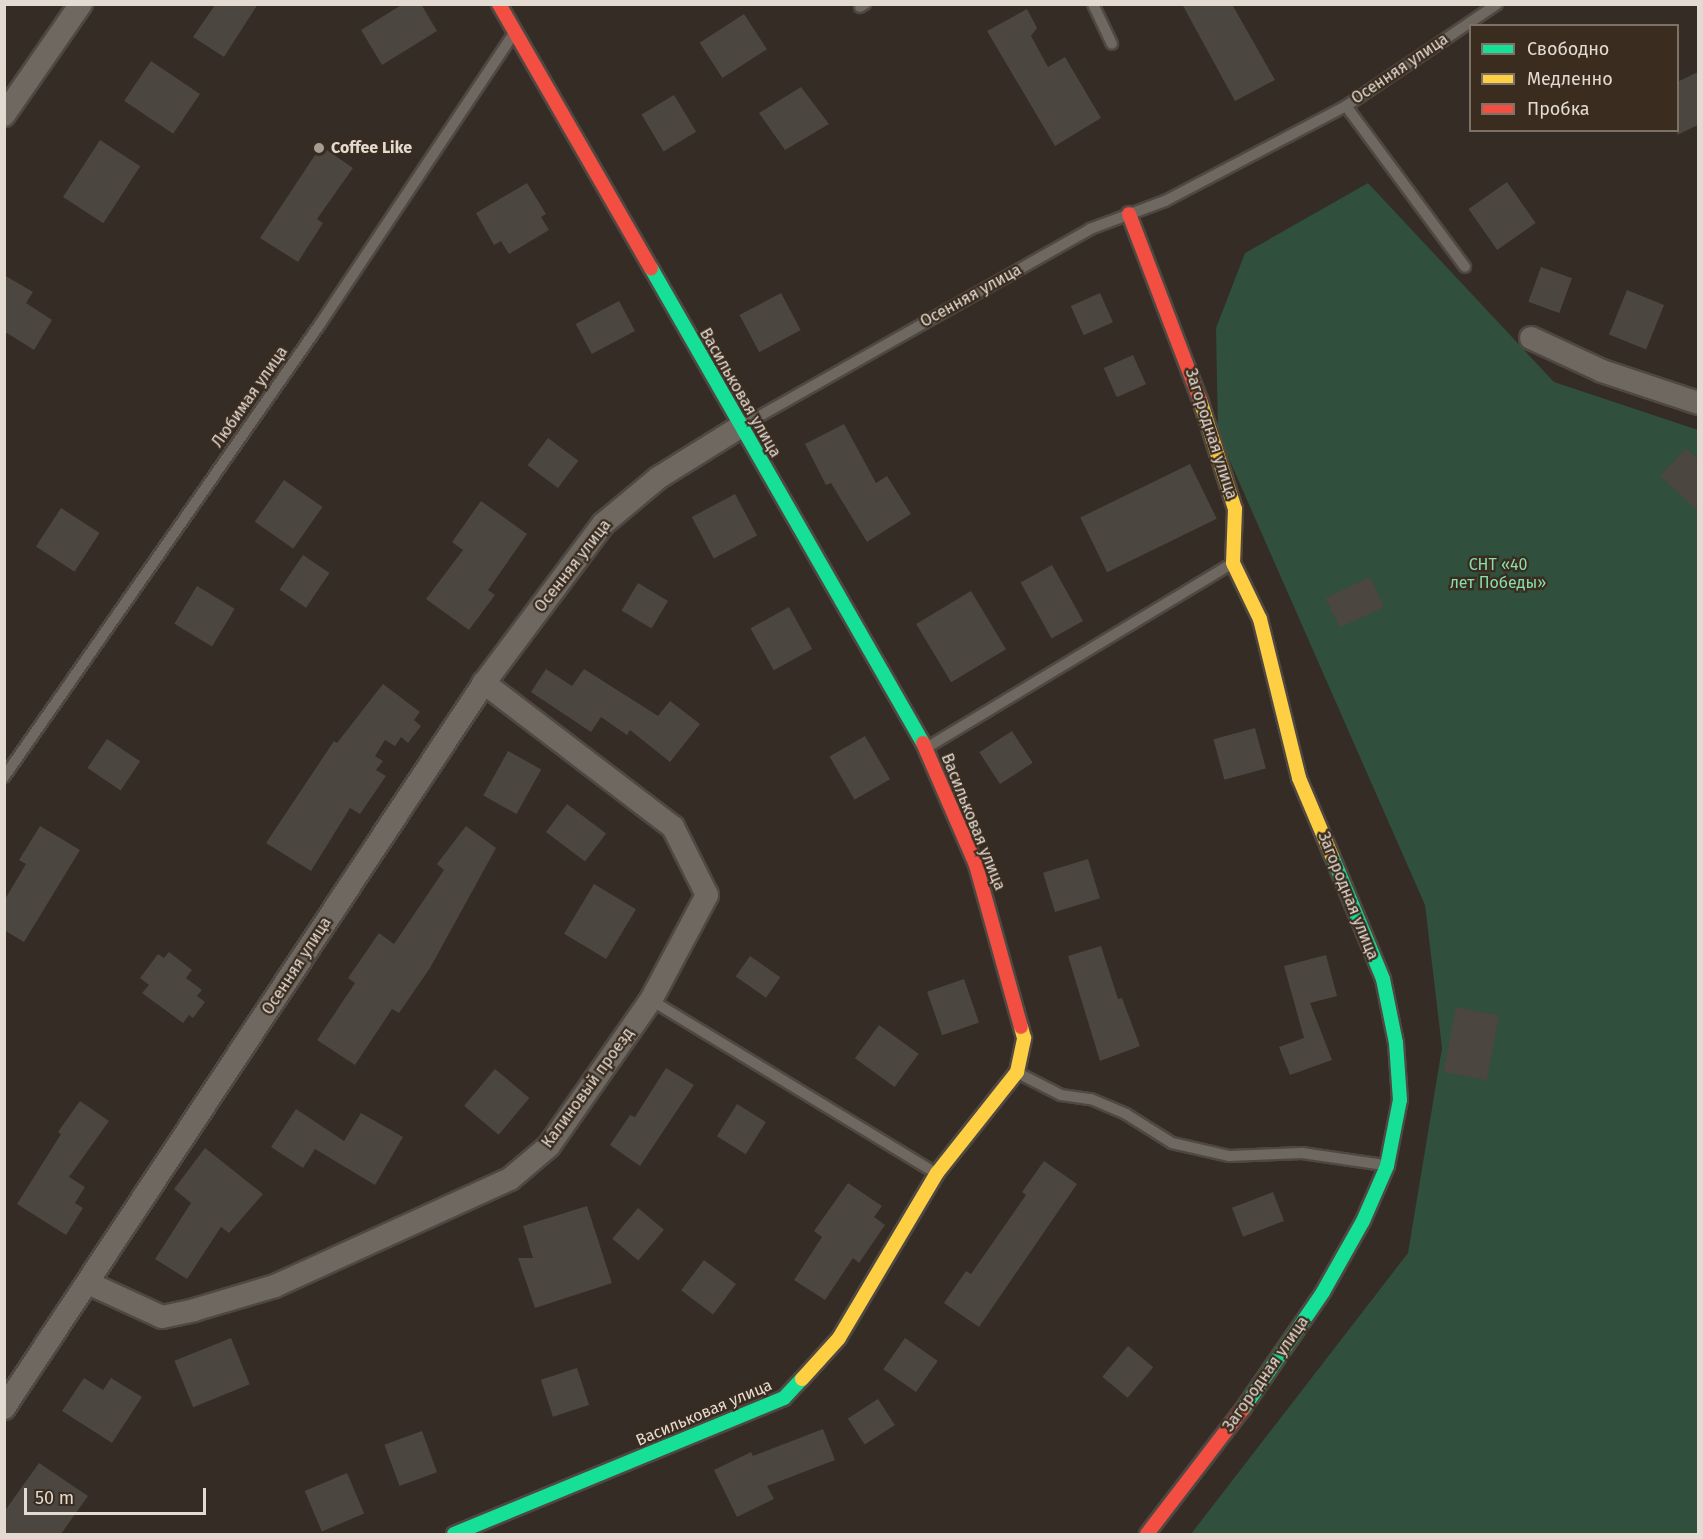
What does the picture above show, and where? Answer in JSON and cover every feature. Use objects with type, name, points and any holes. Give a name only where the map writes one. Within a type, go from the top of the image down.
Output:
[{"type":"street","points":[[4,115],[81,4]]},
{"type":"street","name":"Васильковая улица","points":[[454,1534],[784,1398],[839,1338],[937,1173],[1017,1072],[1024,1038],[1013,991],[976,865],[926,748],[499,4]]},
{"type":"street","name":"Загородная улица","points":[[1129,214],[1190,368],[1235,509],[1233,563],[1260,619],[1299,778],[1383,979],[1396,1043],[1400,1100],[1387,1166],[1363,1221],[1323,1292],[1233,1423],[1147,1534]]},
{"type":"street","points":[[1531,338],[1602,371],[1698,403]]},
{"type":"street","name":"Осенняя улица","points":[[4,1408],[484,682],[603,524],[658,478],[740,427]]},
{"type":"street","name":"Калиновый проезд","points":[[88,1283],[162,1317],[194,1310],[275,1286],[510,1179],[549,1146],[651,1000],[707,895],[673,827],[484,682]]},
{"type":"lane","points":[[1093,4],[1112,44]]},
{"type":"lane","name":"Осенняя улица","points":[[740,427],[1090,229],[1165,201],[1346,106],[1497,4]]},
{"type":"lane","name":"Любимая улица","points":[[4,777],[320,324],[515,31]]},
{"type":"lane","points":[[1346,106],[1465,267]]},
{"type":"lane","points":[[926,748],[1233,563]]},
{"type":"lane","points":[[651,1000],[937,1173]]},
{"type":"lane","points":[[1017,1072],[1061,1095],[1091,1099],[1126,1114],[1172,1143],[1229,1156],[1302,1153],[1387,1166]]},
{"type":"green space","name":"СНТ «40 лет Победы»","points":[[1368,183],[1554,382],[1698,430],[1698,1534],[1191,1534],[1408,1253],[1442,1048],[1425,905],[1218,434],[1216,328],[1245,253]]},
{"type":"building","points":[[258,4],[224,57],[193,37],[215,5]]},
{"type":"building","points":[[403,4],[421,4],[437,31],[382,65],[361,30]]},
{"type":"building","points":[[1182,4],[1236,4],[1233,6],[1275,80],[1235,101]]},
{"type":"building","points":[[1027,9],[1037,28],[1031,36],[1048,67],[1065,57],[1101,118],[1055,146],[987,31]]},
{"type":"building","points":[[744,14],[767,49],[722,78],[700,43]]},
{"type":"building","points":[[151,61],[200,94],[173,134],[124,101]]},
{"type":"building","points":[[1698,72],[1698,125],[1677,135],[1679,132],[1679,81]]},
{"type":"building","points":[[801,87],[829,124],[785,150],[759,113]]},
{"type":"building","points":[[674,95],[696,132],[664,151],[641,115]]},
{"type":"building","points":[[100,140],[140,166],[103,223],[63,197]]},
{"type":"building","points":[[321,146],[353,168],[317,219],[323,223],[298,262],[260,238]]},
{"type":"building","points":[[1507,182],[1536,223],[1497,250],[1468,209]]},
{"type":"building","points":[[527,183],[546,214],[541,217],[549,230],[509,254],[501,241],[494,245],[476,213]]},
{"type":"building","points":[[1541,267],[1572,278],[1559,313],[1528,302]]},
{"type":"building","points":[[4,275],[33,292],[26,303],[52,320],[34,350],[7,333],[4,337]]},
{"type":"building","points":[[1627,290],[1664,305],[1646,349],[1609,335]]},
{"type":"building","points":[[781,293],[801,330],[759,352],[740,315]]},
{"type":"building","points":[[1100,293],[1113,322],[1084,335],[1071,306]]},
{"type":"building","points":[[619,301],[635,331],[592,354],[576,324]]},
{"type":"building","points":[[1133,355],[1146,384],[1117,397],[1104,368]]},
{"type":"building","points":[[844,424],[876,483],[887,476],[911,514],[867,542],[831,483],[826,485],[805,444]]},
{"type":"building","points":[[548,438],[578,461],[558,488],[528,465]]},
{"type":"building","points":[[1686,448],[1698,459],[1698,511],[1660,476]]},
{"type":"building","points":[[1190,464],[1217,519],[1107,572],[1080,517]]},
{"type":"building","points":[[284,480],[323,507],[293,549],[255,522]]},
{"type":"building","points":[[735,494],[757,535],[714,559],[692,517]]},
{"type":"building","points":[[481,501],[527,534],[488,590],[495,595],[469,630],[426,599],[463,550],[452,542]]},
{"type":"building","points":[[61,508],[100,533],[75,572],[36,547]]},
{"type":"building","points":[[303,555],[330,573],[306,608],[280,590]]},
{"type":"building","points":[[1052,565],[1083,621],[1052,638],[1021,582]]},
{"type":"building","points":[[1370,577],[1384,607],[1340,628],[1326,598]]},
{"type":"building","points":[[638,583],[668,601],[652,628],[622,610]]},
{"type":"building","points":[[197,586],[235,609],[212,646],[174,624]]},
{"type":"building","points":[[971,591],[1006,649],[951,682],[916,624]]},
{"type":"building","points":[[789,607],[812,649],[774,670],[751,628]]},
{"type":"building","points":[[546,669],[572,686],[584,669],[658,716],[670,701],[700,724],[670,762],[630,730],[627,735],[601,717],[591,732],[531,692]]},
{"type":"building","points":[[383,684],[420,712],[414,720],[421,726],[408,743],[401,737],[395,746],[385,740],[375,756],[383,761],[376,770],[386,776],[360,814],[350,808],[311,871],[266,843],[334,741],[337,743]]},
{"type":"building","points":[[1255,728],[1266,769],[1224,780],[1213,739]]},
{"type":"building","points":[[1012,731],[1033,763],[1000,784],[979,752]]},
{"type":"building","points":[[865,736],[890,779],[854,800],[829,756]]},
{"type":"building","points":[[107,739],[140,761],[121,790],[87,768]]},
{"type":"building","points":[[508,751],[541,769],[517,814],[483,796]]},
{"type":"building","points":[[567,804],[606,833],[585,861],[546,832]]},
{"type":"building","points":[[40,826],[80,850],[24,942],[4,930],[4,901],[26,864],[19,860]]},
{"type":"building","points":[[466,826],[496,848],[430,968],[399,1013],[392,1009],[355,1065],[317,1040],[355,983],[348,978],[379,933],[394,944],[444,870],[437,864]]},
{"type":"building","points":[[1088,859],[1100,898],[1055,912],[1043,873]]},
{"type":"building","points":[[594,884],[636,909],[606,959],[564,934]]},
{"type":"building","points":[[1101,946],[1118,999],[1122,998],[1140,1046],[1100,1061],[1068,956]]},
{"type":"building","points":[[169,952],[192,970],[186,978],[202,990],[197,996],[205,1002],[193,1018],[189,1015],[183,1023],[142,993],[149,985],[140,978],[158,954],[164,958]]},
{"type":"building","points":[[1326,955],[1337,996],[1310,1003],[1332,1060],[1290,1075],[1279,1047],[1304,1038],[1284,966]]},
{"type":"building","points":[[750,956],[780,977],[766,998],[736,976]]},
{"type":"building","points":[[964,979],[979,1022],[942,1035],[927,992]]},
{"type":"building","points":[[1456,1007],[1499,1015],[1487,1080],[1443,1072]]},
{"type":"building","points":[[879,1025],[919,1054],[895,1087],[855,1058]]},
{"type":"building","points":[[666,1068],[694,1085],[640,1166],[610,1145],[630,1115],[635,1117]]},
{"type":"building","points":[[495,1069],[529,1098],[499,1135],[464,1106]]},
{"type":"building","points":[[80,1101],[109,1121],[69,1177],[85,1187],[75,1203],[83,1208],[66,1235],[17,1204],[61,1134],[58,1132]]},
{"type":"building","points":[[737,1104],[766,1122],[746,1154],[717,1136]]},
{"type":"building","points":[[296,1109],[344,1141],[361,1113],[403,1137],[375,1185],[315,1149],[303,1168],[271,1147]]},
{"type":"building","points":[[205,1148],[263,1194],[229,1233],[221,1227],[187,1279],[155,1259],[191,1203],[174,1189]]},
{"type":"building","points":[[1044,1161],[1077,1184],[979,1327],[944,1303],[966,1271],[971,1274],[1026,1195],[1022,1192]]},
{"type":"building","points":[[848,1183],[882,1206],[874,1217],[885,1225],[859,1263],[853,1258],[825,1300],[794,1280],[822,1237],[814,1231]]},
{"type":"building","points":[[1273,1192],[1284,1221],[1243,1237],[1232,1208]]},
{"type":"building","points":[[587,1206],[612,1283],[535,1308],[518,1258],[533,1258],[523,1226]]},
{"type":"building","points":[[638,1208],[664,1230],[638,1260],[612,1239]]},
{"type":"building","points":[[704,1260],[736,1284],[713,1314],[681,1290]]},
{"type":"building","points":[[231,1338],[250,1384],[193,1407],[174,1361]]},
{"type":"building","points":[[905,1338],[938,1361],[916,1392],[883,1369]]},
{"type":"building","points":[[1128,1346],[1153,1367],[1128,1398],[1102,1377]]},
{"type":"building","points":[[577,1368],[589,1405],[553,1417],[541,1380]]},
{"type":"building","points":[[84,1378],[103,1390],[111,1378],[142,1397],[112,1443],[62,1411]]},
{"type":"building","points":[[878,1399],[895,1425],[865,1445],[848,1419]]},
{"type":"building","points":[[823,1429],[835,1460],[767,1486],[774,1499],[737,1517],[714,1470],[751,1452],[753,1456]]},
{"type":"building","points":[[422,1431],[437,1472],[399,1486],[384,1445]]},
{"type":"building","points":[[39,1463],[88,1496],[61,1534],[4,1534],[4,1512]]},
{"type":"building","points":[[347,1473],[364,1514],[322,1531],[305,1491]]},
{"type":"traffic: fast","points":[[651,268],[923,743]]},
{"type":"traffic: fast","points":[[1243,1409],[1323,1292],[1363,1221],[1387,1166],[1400,1100],[1396,1043],[1383,979],[1332,856]]},
{"type":"traffic: fast","points":[[454,1534],[784,1398],[802,1379]]},
{"type":"traffic: slow","points":[[1200,400],[1235,509],[1233,563],[1260,619],[1299,778],[1332,856]]},
{"type":"traffic: slow","points":[[802,1379],[839,1338],[937,1173],[1017,1072],[1024,1038],[1021,1027]]},
{"type":"traffic: jam","points":[[499,4],[651,268]]},
{"type":"traffic: jam","points":[[1129,214],[1200,400]]},
{"type":"traffic: jam","points":[[923,743],[976,865],[1021,1027]]},
{"type":"traffic: jam","points":[[1147,1534],[1243,1409]]},
{"type":"place","name":"Coffee Like","points":[[319,148]]}]
